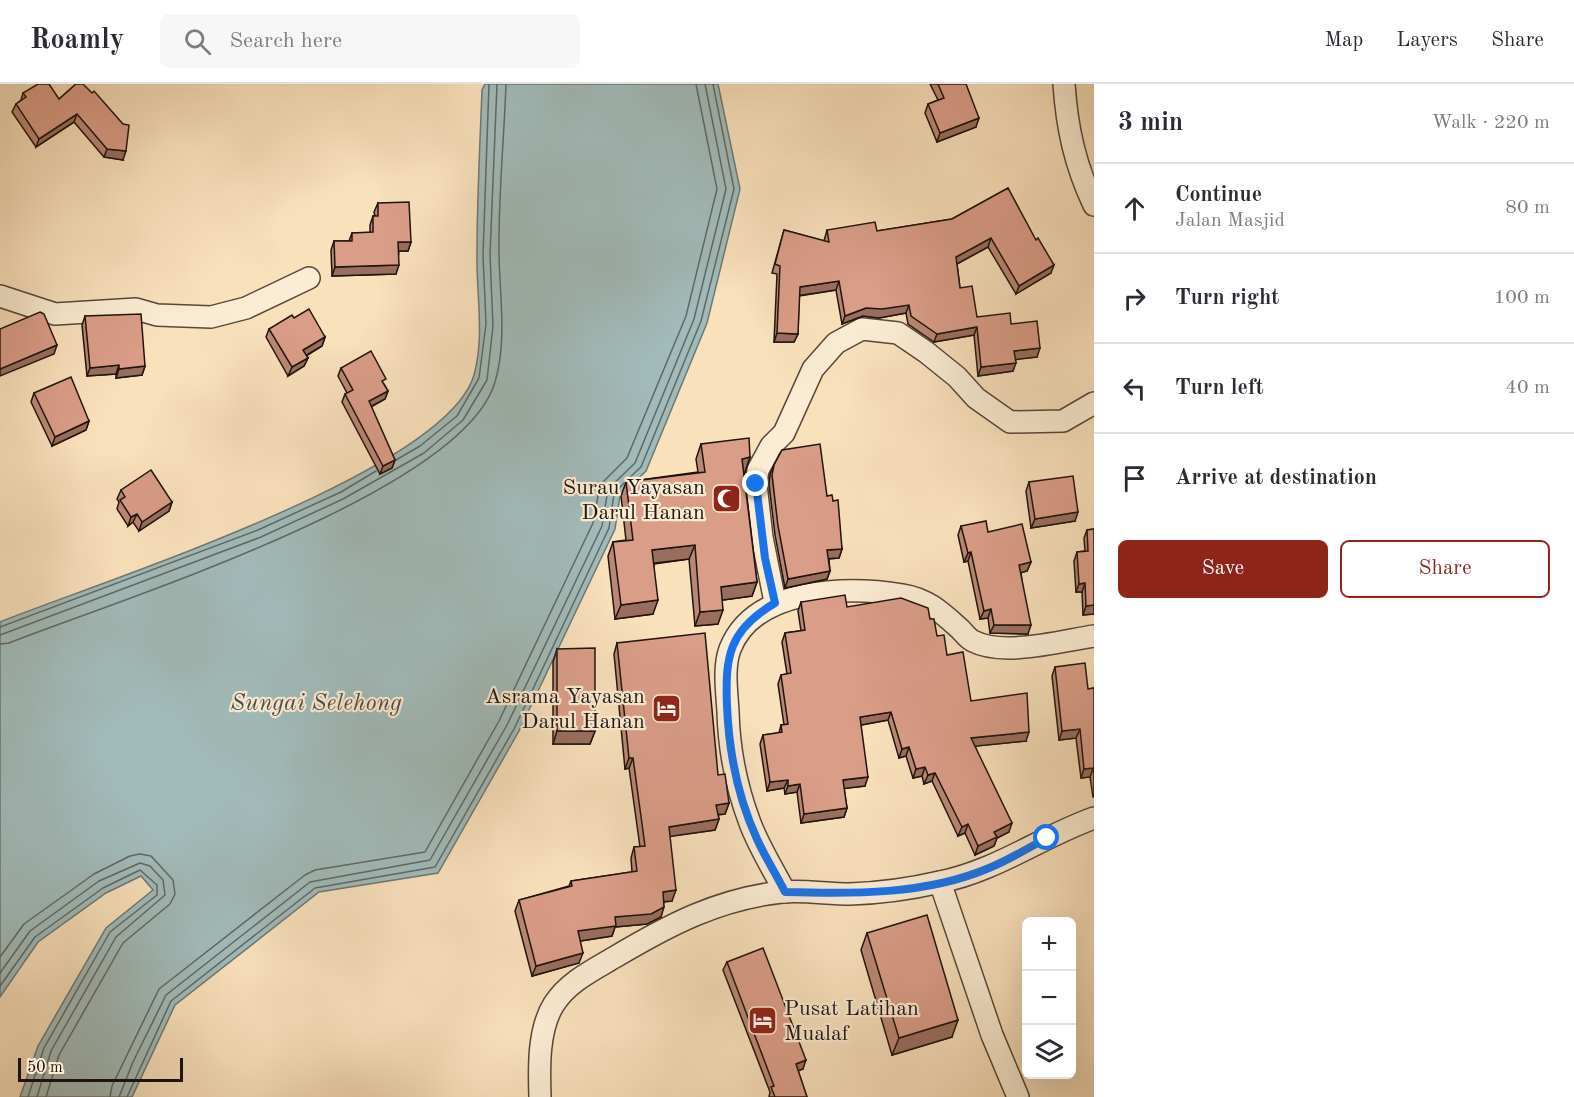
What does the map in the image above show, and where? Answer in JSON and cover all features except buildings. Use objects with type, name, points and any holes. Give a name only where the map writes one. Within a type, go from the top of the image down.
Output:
[{"type":"street","points":[[1064,84],[1068,136],[1079,174],[1094,205]]},
{"type":"street","points":[[0,296],[55,314],[136,309],[157,315],[211,317],[246,308],[309,278]]},
{"type":"street","points":[[775,603],[762,537],[756,484],[758,470],[771,446],[784,433],[813,369],[836,343],[862,329],[898,333],[926,352],[957,377],[976,398],[1010,422],[1063,421],[1094,403]]},
{"type":"street","points":[[785,892],[758,842],[738,789],[729,749],[726,686],[728,656],[737,636],[749,620],[775,603],[820,594],[855,592],[905,595],[929,603],[971,640],[990,647],[1021,647],[1094,636]]},
{"type":"street","points":[[540,1097],[546,1024],[554,1004],[571,985],[587,973],[679,920],[708,908],[743,898],[785,892],[849,894],[900,890],[940,882],[989,868],[1047,838],[1094,818]]},
{"type":"street","points":[[940,882],[992,1035],[1018,1097]]},
{"type":"water","name":"Sungai Selehong","points":[[485,84],[718,84],[740,189],[707,323],[646,471],[620,496],[615,529],[519,731],[438,873],[319,892],[175,1005],[132,1097],[20,1097],[38,1046],[106,928],[153,890],[141,876],[106,893],[38,942],[0,997],[0,622],[185,553],[337,486],[402,449],[450,412],[474,375],[479,345],[478,212],[482,90]]},
{"type":"place","name":"Surau Yayasan Darul Hanan","points":[[726,499]]},
{"type":"place","name":"Asrama Yayasan Darul Hanan","points":[[666,708]]},
{"type":"place","name":"Pusat Latihan Mualaf","points":[[763,1020]]},
{"type":"route","points":[[756,484],[765,558],[775,603],[749,620],[730,648],[726,676],[729,749],[738,789],[750,824],[785,892],[849,894],[900,890],[940,882],[989,868],[1047,838]]}]
